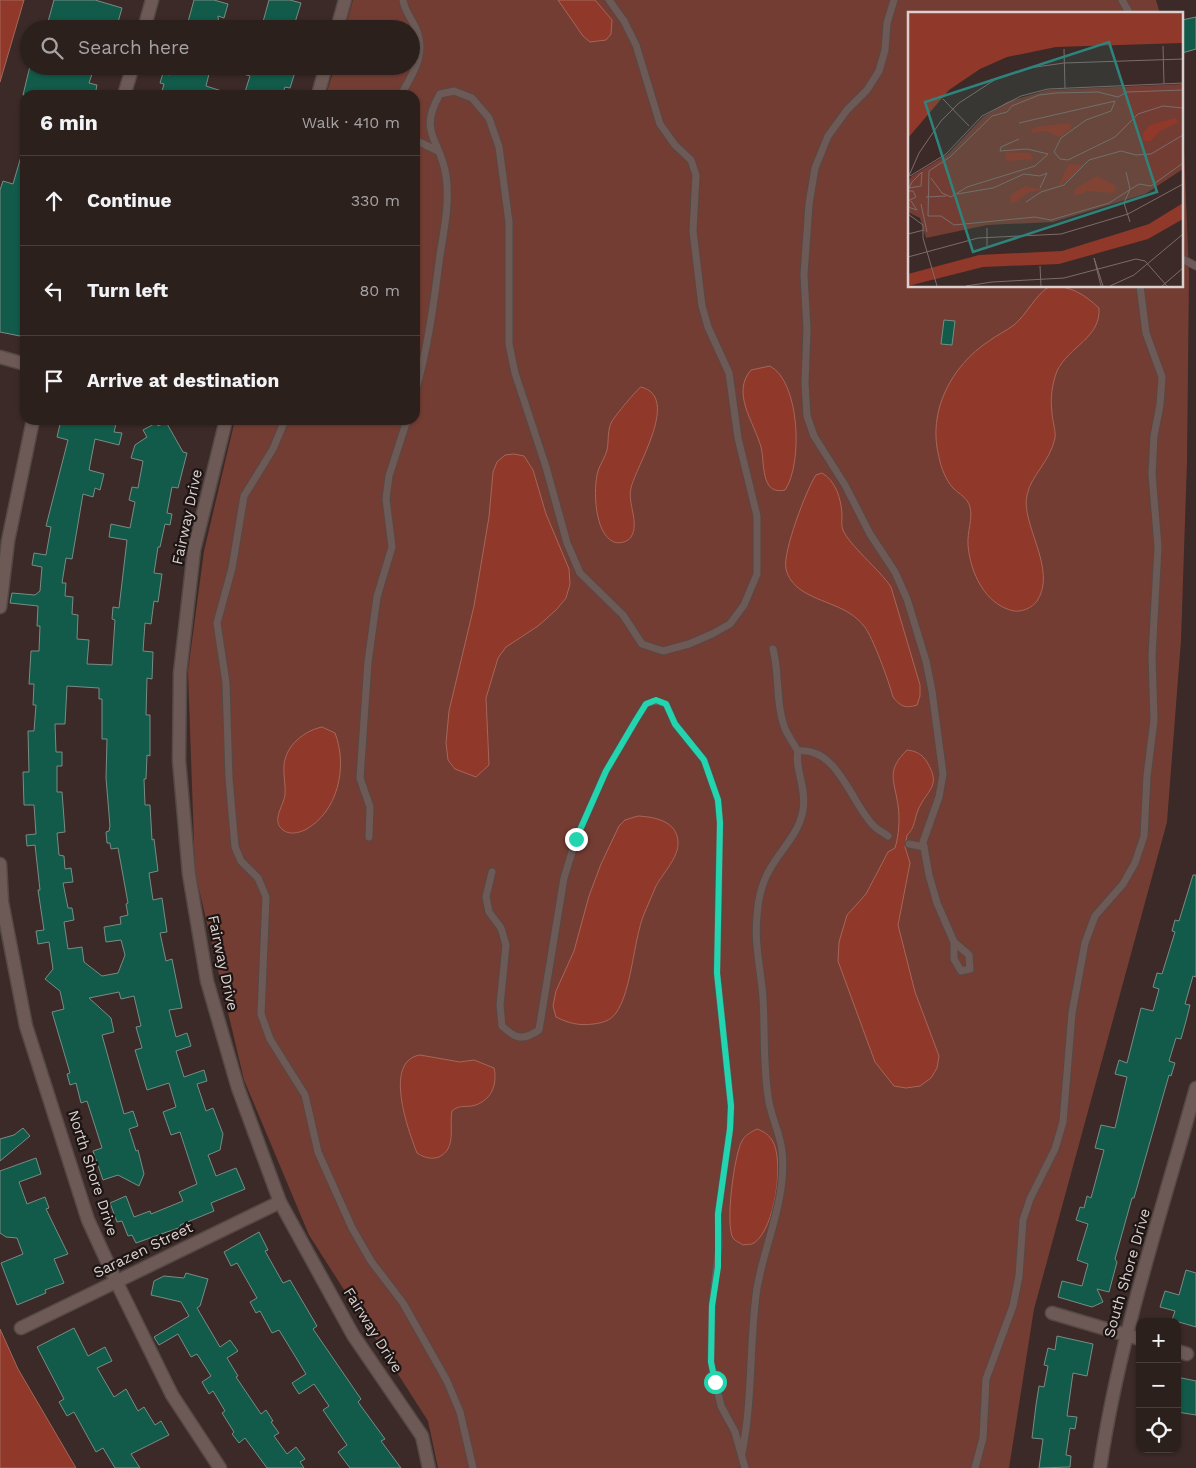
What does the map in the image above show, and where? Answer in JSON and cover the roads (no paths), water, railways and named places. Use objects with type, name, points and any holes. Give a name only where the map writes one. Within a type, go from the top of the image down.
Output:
[{"type":"street","points":[[146,20],[152,0]]},
{"type":"street","points":[[339,20],[345,0]]},
{"type":"street","points":[[126,90],[130,75]]},
{"type":"street","points":[[319,90],[324,75]]},
{"type":"street","points":[[0,357],[20,363]]},
{"type":"street","points":[[0,607],[8,540],[32,425]]},
{"type":"street","name":"Fairway Drive","points":[[224,425],[194,550],[180,673],[179,760],[189,874],[207,980],[238,1088],[280,1202],[353,1335],[422,1436],[429,1468]]},
{"type":"street","name":"North Shore Drive","points":[[0,864],[2,902],[26,1026],[88,1220],[172,1395],[220,1468]]},
{"type":"street","name":"South Shore Drive","points":[[1100,1468],[1109,1405],[1126,1334],[1196,1088]]},
{"type":"street","name":"Sarazen Street","points":[[21,1328],[280,1202]]},
{"type":"street","points":[[1052,1314],[1136,1338]]},
{"type":"lane","points":[[402,0],[412,20]]},
{"type":"lane","points":[[420,372],[430,328],[447,197],[446,175],[429,129],[431,110],[440,94],[454,91],[472,98],[488,118],[499,147],[509,222],[509,344],[515,373],[546,466],[567,543],[580,573],[623,615],[642,644],[663,651],[689,644],[730,624],[744,605],[756,574],[757,516],[739,447],[729,373],[708,327],[702,306],[693,231],[696,175],[691,160],[674,145],[660,124],[636,45],[624,21],[609,0]]},
{"type":"lane","points":[[894,0],[888,23],[885,50],[879,71],[867,90],[847,110],[828,136],[815,168],[809,204],[804,267],[808,329],[805,383],[807,416],[814,436],[845,485],[870,534],[895,572],[907,599],[926,661],[943,774],[939,797],[923,842],[929,875],[937,903],[954,942]]},
{"type":"lane","points":[[1122,0],[1129,12]]},
{"type":"lane","points":[[420,41],[422,48],[420,56]]},
{"type":"lane","points":[[404,90],[412,75]]},
{"type":"lane","points":[[420,142],[438,151]]},
{"type":"lane","points":[[1184,260],[1196,266]]},
{"type":"lane","points":[[975,1468],[983,1438],[986,1379],[1005,1331],[1016,1292],[1023,1220],[1030,1199],[1055,1149],[1063,1122],[1072,1013],[1085,943],[1095,916],[1123,884],[1135,863],[1144,836],[1147,776],[1154,720],[1152,656],[1158,547],[1152,465],[1162,377],[1146,332],[1140,288]]},
{"type":"lane","points":[[283,425],[273,449],[244,496],[232,568],[217,623],[226,683],[229,778],[235,847],[241,861],[258,878],[266,897],[261,1014],[270,1039],[305,1095],[318,1152],[352,1228],[371,1261],[403,1303],[447,1381],[460,1412],[473,1468]]},
{"type":"lane","points":[[369,837],[370,806],[360,778],[368,662],[377,597],[392,547],[386,498],[388,476],[405,425]]},
{"type":"lane","points":[[742,1454],[750,1402],[757,1288],[779,1205],[782,1178],[782,1151],[768,1099],[764,1071],[764,1009],[756,946],[756,918],[760,890],[770,868],[798,829],[805,793],[796,759],[798,752],[786,730],[779,697],[774,649]]},
{"type":"lane","points":[[492,872],[486,897],[489,912],[502,928],[506,945],[500,1005],[502,1026],[514,1036],[528,1037],[539,1030],[564,878],[576,839],[606,771],[646,704],[656,700],[666,704],[675,724],[704,760],[718,800],[720,823],[717,973],[731,1106],[730,1129],[718,1214],[719,1246],[712,1306],[711,1362],[721,1406],[735,1432],[745,1468]]},
{"type":"lane","points":[[798,752],[806,750],[823,757],[838,772],[875,827],[888,836]]},
{"type":"lane","points":[[909,844],[924,847]]}]
